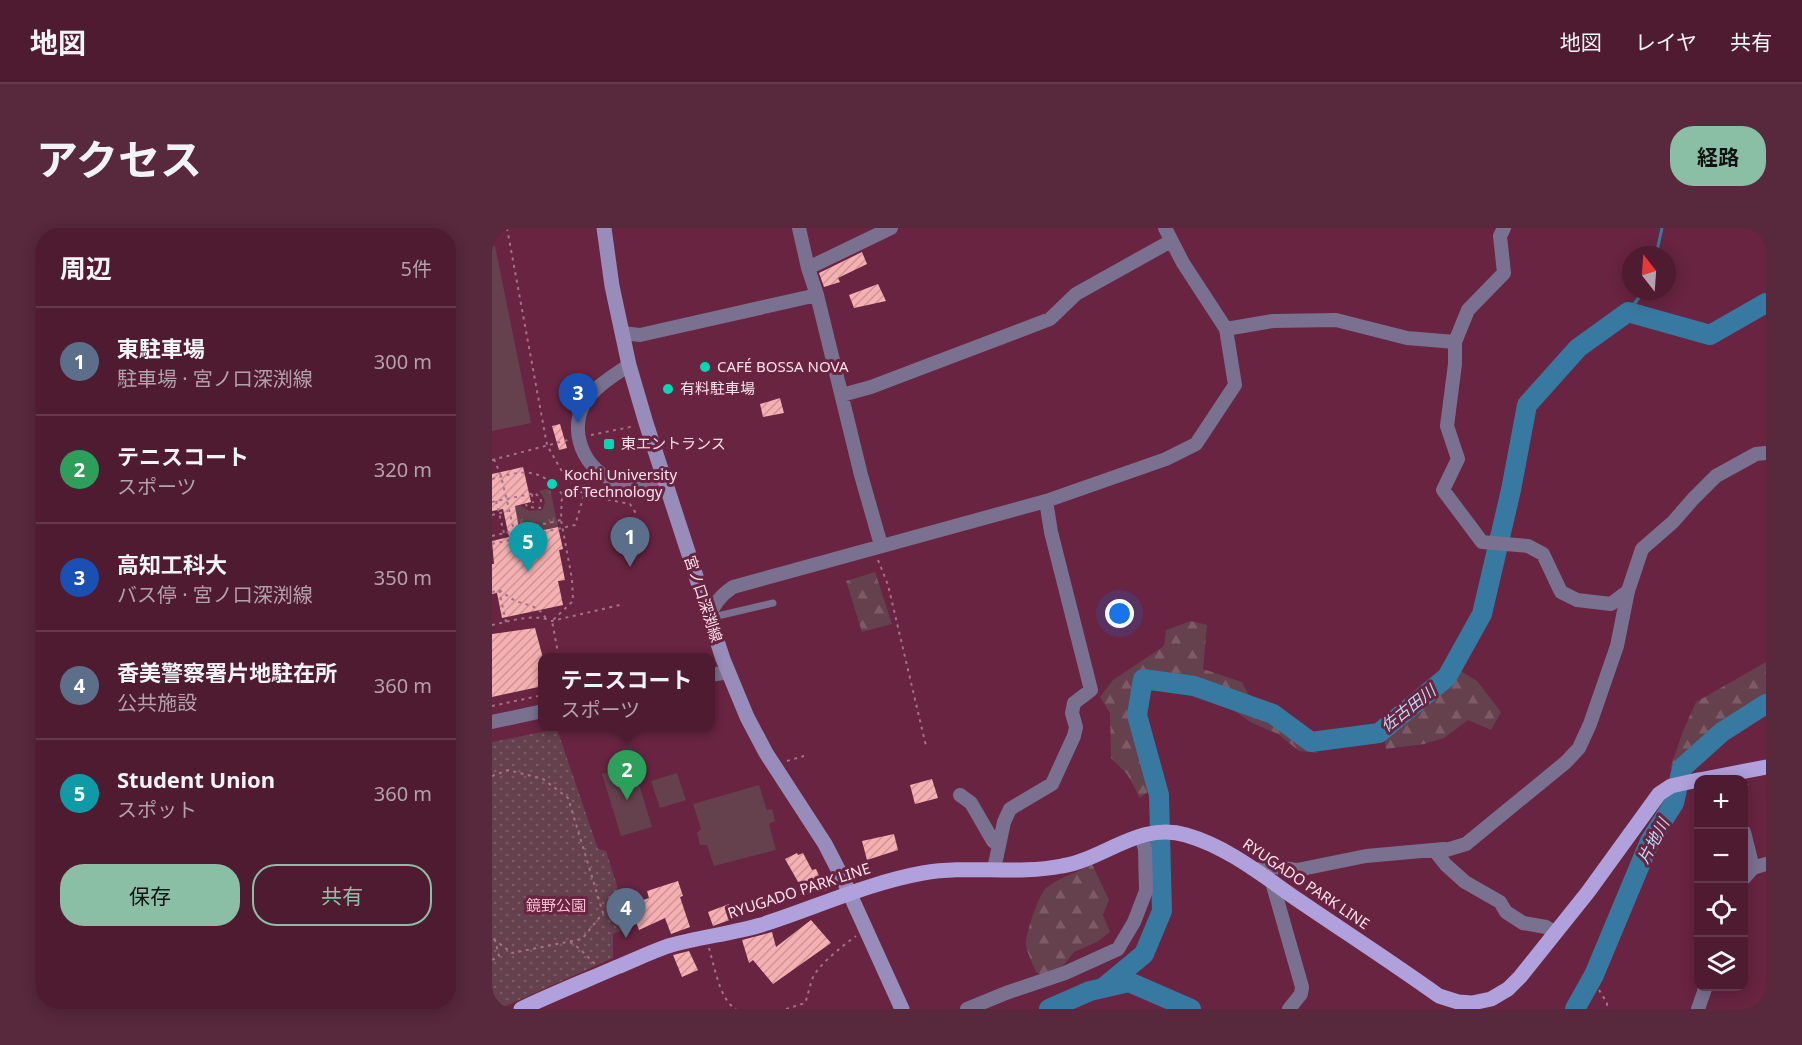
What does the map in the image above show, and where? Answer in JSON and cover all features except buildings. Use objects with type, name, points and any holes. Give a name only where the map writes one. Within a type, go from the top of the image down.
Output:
[{"type":"main road","name":"宮ノ口深渕線","points":[[604,228],[612,286],[629,365],[663,477],[728,672],[747,717],[766,753],[825,843],[902,1009]]},
{"type":"main road","name":"RYUGADO PARK LINE","points":[[1727,775],[1766,767]]},
{"type":"main road","name":"RYUGADO PARK LINE","points":[[521,1009],[667,946],[760,925],[884,882],[926,872],[994,869],[1026,871],[1066,866],[1117,844],[1146,834],[1164,831],[1203,842],[1257,870],[1439,996],[1458,1002],[1481,1002],[1499,996],[1520,977],[1588,892],[1653,801],[1665,788],[1694,782]]},
{"type":"street","points":[[800,228],[877,546]]},
{"type":"street","points":[[808,268],[891,228]]},
{"type":"street","points":[[709,618],[721,595],[732,587],[1046,501],[1166,459],[1196,444],[1235,385],[1226,329],[1171,242],[1165,228]]},
{"type":"street","points":[[1504,228],[1500,236],[1504,273],[1468,310],[1455,342],[1455,364],[1447,426],[1458,459],[1443,490],[1482,542],[1528,546],[1543,554],[1561,592],[1577,600],[1611,604],[1629,591]]},
{"type":"street","points":[[842,395],[871,387],[1050,320],[1076,294],[1171,242]]},
{"type":"street","points":[[622,333],[640,335],[817,295]]},
{"type":"street","points":[[1226,329],[1273,321],[1336,320],[1407,338],[1455,342]]},
{"type":"street","points":[[629,365],[591,393],[583,406],[578,425],[578,438],[582,450],[594,468],[610,479],[626,483],[645,482],[663,477]]},
{"type":"street","points":[[1257,870],[1269,866],[1297,870],[1366,856],[1434,849],[1446,850],[1466,844],[1566,762],[1579,748],[1590,724],[1617,646],[1629,591],[1642,549],[1673,522],[1716,476],[1756,454],[1766,453]]},
{"type":"street","points":[[994,869],[1004,822],[1010,809],[1052,784],[1074,736],[1076,727],[1072,713],[1074,703],[1091,690],[1051,532],[1046,501]]},
{"type":"street","points":[[715,674],[728,672]]},
{"type":"street","points":[[492,722],[538,712]]},
{"type":"street","points":[[960,795],[971,803],[993,841],[998,845]]},
{"type":"street","points":[[967,1009],[1065,973],[1118,949],[1134,922],[1146,891],[1146,834]]},
{"type":"street","points":[[1434,849],[1446,865],[1465,882],[1500,902],[1506,912],[1523,923],[1546,927],[1555,932]]},
{"type":"street","points":[[1748,849],[1754,870]]},
{"type":"street","points":[[1272,882],[1302,987],[1301,994],[1289,1009]]},
{"type":"street","points":[[1698,1009],[1705,991]]},
{"type":"lane","points":[[709,618],[773,603]]},
{"type":"path","points":[[507,228],[547,445],[564,475],[584,495],[630,504],[637,514]]},
{"type":"path","points":[[516,539],[501,476],[493,460],[547,445],[646,423]]},
{"type":"path","points":[[492,479],[527,471],[552,482],[562,494],[561,520],[572,579],[573,601],[552,621]]},
{"type":"path","points":[[562,494],[576,487]]},
{"type":"path","points":[[492,502],[536,493],[541,499],[540,508],[527,507],[525,504]]},
{"type":"path","points":[[532,494],[533,503]]},
{"type":"path","points":[[492,544],[575,525],[584,495]]},
{"type":"path","points":[[496,501],[504,534]]},
{"type":"path","points":[[492,515],[508,511]]},
{"type":"path","points":[[492,536],[561,520]]},
{"type":"path","points":[[877,546],[926,746]]},
{"type":"path","points":[[492,591],[499,590],[518,602],[532,605],[542,612],[546,619]]},
{"type":"path","points":[[499,590],[506,622]]},
{"type":"path","points":[[492,625],[523,618],[552,621],[624,604]]},
{"type":"path","points":[[552,621],[557,653]]},
{"type":"path","points":[[492,706],[538,696]]},
{"type":"path","points":[[783,762],[804,756]]},
{"type":"path","points":[[492,776],[508,770],[543,779],[568,798],[603,913],[582,939],[570,942],[512,953],[493,939]]},
{"type":"path","points":[[786,1009],[805,1004],[812,978],[835,952],[859,934]]},
{"type":"path","points":[[705,937],[728,1005],[736,1009]]},
{"type":"path","points":[[492,960],[499,956],[493,939]]},
{"type":"path","points":[[570,942],[603,973]]},
{"type":"path","points":[[1599,990],[1607,1003],[1607,1009]]},
{"type":"green space","points":[[495,246],[531,423],[492,431],[492,247]]},
{"type":"green space","points":[[550,488],[558,527],[520,535],[515,506],[520,505],[529,511],[542,510],[545,500],[539,491]]},
{"type":"green space","points":[[875,572],[892,624],[862,632],[846,581]]},
{"type":"green space","points":[[1191,621],[1207,625],[1203,669],[1242,682],[1248,694],[1265,713],[1318,753],[1299,751],[1278,734],[1252,723],[1211,695],[1159,681],[1141,686],[1138,710],[1139,734],[1144,757],[1153,779],[1149,791],[1140,798],[1127,774],[1111,758],[1110,713],[1100,697],[1113,680],[1164,646],[1166,630]]},
{"type":"green space","points":[[1766,662],[1766,699],[1705,736],[1670,769],[1696,702]]},
{"type":"green space","points":[[1461,671],[1477,681],[1501,712],[1491,730],[1468,720],[1444,738],[1424,744],[1386,749],[1384,737],[1398,718],[1427,700]]},
{"type":"green space","name":"鏡野公園","points":[[558,731],[598,849],[606,851],[630,927],[613,934],[613,958],[499,1009],[492,1009],[492,742]]},
{"type":"green space","points":[[633,764],[652,827],[621,836],[602,774]]},
{"type":"green space","points":[[677,773],[686,800],[660,808],[651,781]]},
{"type":"green space","points":[[759,785],[767,810],[772,809],[775,821],[769,824],[776,850],[714,866],[707,845],[700,845],[697,833],[701,829],[693,804]]},
{"type":"green space","points":[[1092,864],[1109,900],[1103,915],[1110,932],[1097,942],[1074,952],[1052,980],[1036,972],[1026,946],[1033,916],[1046,888]]},
{"type":"waterway","points":[[1658,246],[1662,228]]},
{"type":"waterway","points":[[1628,312],[1637,300]]},
{"type":"waterway","name":"佐古田川","points":[[1103,988],[1144,954],[1162,911],[1159,795],[1137,715],[1143,679],[1194,686],[1273,714],[1311,742],[1379,733],[1447,677],[1482,614],[1511,490],[1527,405],[1578,348],[1628,312],[1710,335],[1766,303]]},
{"type":"waterway","name":"片地川","points":[[1575,1009],[1594,975],[1650,841],[1674,803],[1682,768],[1722,732],[1766,704]]},
{"type":"waterway","name":"片地川","points":[[1049,1009],[1090,991],[1129,982],[1191,1009]]},
{"type":"place","name":"CAFÉ BOSSA NOVA","points":[[705,367]]},
{"type":"place","name":"有料駐車場","points":[[668,389]]},
{"type":"place","name":"高知工科大","points":[[578,423]]},
{"type":"place","name":"東エントランス","points":[[609,444]]},
{"type":"place","name":"Kochi University of Technology","points":[[552,484]]},
{"type":"place","name":"東駐車場","points":[[630,567]]},
{"type":"place","name":"Student Union","points":[[528,572]]},
{"type":"place","name":"テニスコート","points":[[627,800]]},
{"type":"place","name":"香美警察署片地駐在所","points":[[626,938]]}]
